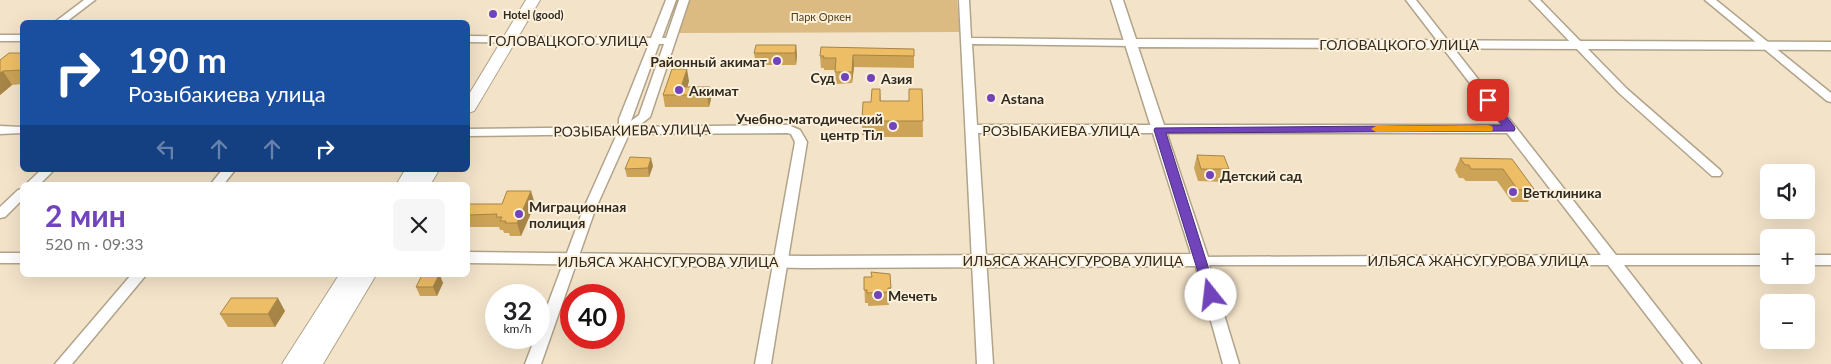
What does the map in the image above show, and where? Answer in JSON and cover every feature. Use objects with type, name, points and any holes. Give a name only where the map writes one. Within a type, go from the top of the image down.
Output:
[{"type":"highway","points":[[470,104],[520,0]]},
{"type":"highway","points":[[470,82],[533,0]]},
{"type":"highway","points":[[293,364],[348,277]]},
{"type":"highway","points":[[312,364],[365,277]]},
{"type":"main road","points":[[1117,0],[1201,260]]},
{"type":"main road","name":"ГОЛОВАЦКОГО УЛИЦА","points":[[1132,42],[1831,46]]},
{"type":"main road","name":"ИЛЬЯСА ЖАНСУГУРОВА УЛИЦА","points":[[470,258],[782,261],[1201,260]]},
{"type":"street","points":[[63,20],[90,0]]},
{"type":"street","points":[[533,364],[589,210],[625,130],[625,119],[672,0]]},
{"type":"street","points":[[625,130],[644,117],[684,0]]},
{"type":"street","points":[[964,0],[968,41],[985,364]]},
{"type":"street","points":[[1411,0],[1693,364]]},
{"type":"street","points":[[1534,0],[1650,116],[1716,173]]},
{"type":"street","points":[[1710,0],[1831,99]]},
{"type":"street","points":[[0,38],[20,38]]},
{"type":"street","name":"ГОЛОВАЦКОГО УЛИЦА","points":[[470,39],[669,40]]},
{"type":"street","name":"ГОЛОВАЦКОГО УЛИЦА","points":[[968,41],[1132,42]]},
{"type":"street","name":"РОЗЫБАКИЕВА УЛИЦА","points":[[470,132],[788,129],[796,132],[801,142],[782,261]]},
{"type":"street","name":"РОЗЫБАКИЕВА УЛИЦА","points":[[972,129],[1510,129]]},
{"type":"street","points":[[0,130],[20,130]]},
{"type":"street","points":[[35,182],[46,172]]},
{"type":"street","points":[[219,182],[227,172]]},
{"type":"street","points":[[0,214],[20,195]]},
{"type":"street","points":[[0,258],[20,258]]},
{"type":"street","points":[[1201,260],[1231,364]]},
{"type":"street","name":"ИЛЬЯСА ЖАНСУГУРОВА УЛИЦА","points":[[1201,260],[1760,260]]},
{"type":"street","points":[[1815,260],[1831,260]]},
{"type":"street","points":[[763,364],[782,261]]},
{"type":"street","points":[[63,364],[137,277]]},
{"type":"green space","name":"Парк Оркен","points":[[688,0],[957,0],[960,32],[677,33]]},
{"type":"building","points":[[756,45],[796,45],[795,53],[754,53]]},
{"type":"building","points":[[821,47],[914,49],[914,56],[853,55],[852,72],[835,72],[836,58],[823,58],[824,56],[820,56]]},
{"type":"building","points":[[9,53],[20,53],[20,70],[3,71],[0,73],[0,60]]},
{"type":"building","points":[[672,69],[687,69],[681,87],[710,87],[707,95],[663,95]]},
{"type":"building","points":[[872,89],[880,89],[880,101],[909,101],[909,89],[922,89],[923,121],[879,121],[879,123],[869,124],[869,119],[862,119],[863,102],[871,102]]},
{"type":"building","points":[[1197,155],[1224,156],[1229,169],[1201,169]]},
{"type":"building","points":[[630,157],[651,158],[648,168],[625,169]]},
{"type":"building","points":[[1460,158],[1512,159],[1534,189],[1518,190],[1503,169],[1471,169]]},
{"type":"building","points":[[507,191],[531,191],[517,223],[500,221],[502,217],[496,217],[497,214],[470,215],[470,204],[502,204]]},
{"type":"building","points":[[871,272],[890,274],[891,288],[888,288],[888,292],[867,293],[867,290],[864,290],[864,277],[872,277]]},
{"type":"building","points":[[421,277],[438,277],[433,287],[416,287]]},
{"type":"building","points":[[231,298],[278,298],[268,314],[220,314]]},
{"type":"slow traffic","points":[[1376,129],[1488,129]]},
{"type":"place","name":"Hotel (good)","points":[[493,14]]},
{"type":"place","name":"Районный акимат","points":[[777,61]]},
{"type":"place","name":"Суд","points":[[845,77]]},
{"type":"place","name":"Азия","points":[[871,78]]},
{"type":"place","name":"Акимат","points":[[679,90]]},
{"type":"place","name":"Astana","points":[[991,98]]},
{"type":"place","name":"Учебно-матодический центр Тіл","points":[[893,126]]},
{"type":"place","name":"Детский сад","points":[[1210,175]]},
{"type":"place","name":"Ветклиника","points":[[1513,192]]},
{"type":"place","name":"Миграционная полиция","points":[[519,214]]},
{"type":"place","name":"Мечеть","points":[[878,295]]},
{"type":"route","points":[[1211,295],[1159,130],[1510,129],[1488,100]]}]
